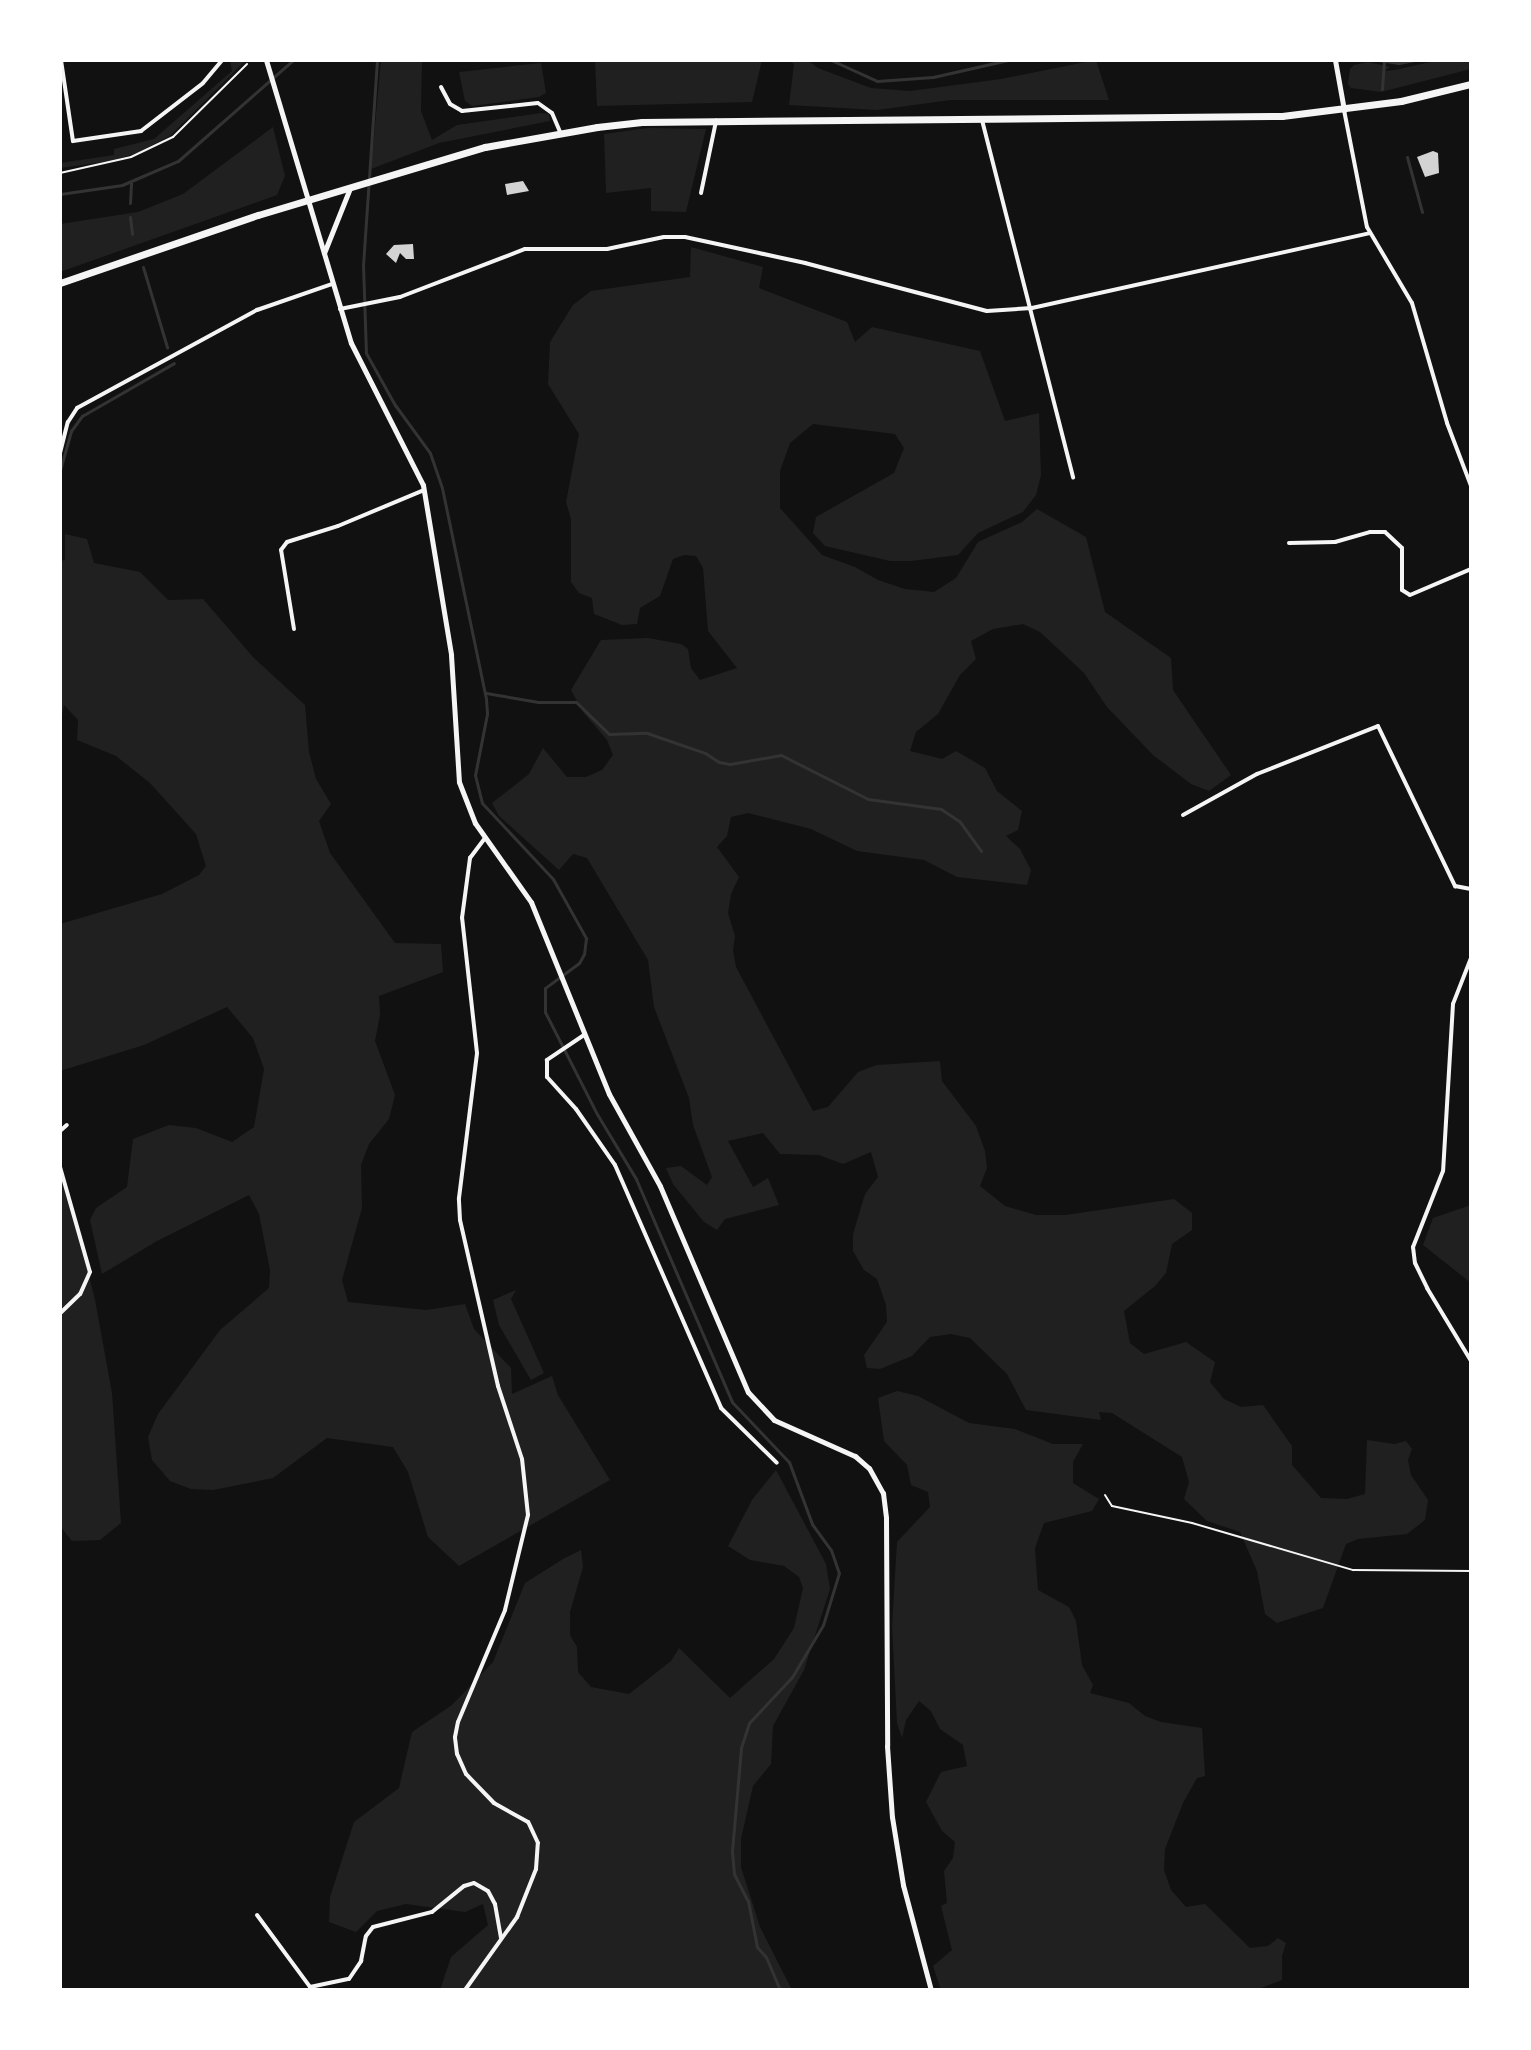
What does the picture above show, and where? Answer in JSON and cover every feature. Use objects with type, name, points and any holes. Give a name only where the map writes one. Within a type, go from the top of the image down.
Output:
[{"type":"main road","points":[[60,283],[308,200],[485,147],[560,132],[642,122],[1282,116],[1401,101],[1471,84]]},
{"type":"street","points":[[61,60],[73,141],[141,131],[203,83],[222,60]]},
{"type":"street","points":[[266,60],[332,284],[360,367],[409,453],[424,490],[451,655],[459,782],[475,823],[531,902],[616,1110],[660,1186],[748,1392],[774,1420],[855,1456],[869,1468],[883,1493],[886,1530],[887,1746],[892,1817],[903,1885],[931,1990]]},
{"type":"street","points":[[1335,60],[1370,233],[1412,303],[1447,423],[1471,486]]},
{"type":"street","points":[[441,87],[450,104],[462,111],[538,103],[552,113],[560,132]]},
{"type":"street","points":[[981,117],[1073,478]]},
{"type":"street","points":[[701,193],[716,121]]},
{"type":"street","points":[[324,254],[350,188]]},
{"type":"street","points":[[340,309],[400,297],[525,249],[607,249],[664,237],[685,237],[805,263],[987,311],[1032,308],[1370,233]]},
{"type":"street","points":[[60,453],[68,422],[77,408],[257,310],[332,284]]},
{"type":"street","points":[[294,629],[281,550],[287,542],[353,520],[424,490]]},
{"type":"street","points":[[1289,543],[1335,542],[1370,532],[1385,532],[1402,548],[1402,590],[1410,595],[1471,569]]},
{"type":"street","points":[[1183,815],[1257,774],[1378,726],[1455,886],[1471,889]]},
{"type":"street","points":[[465,1990],[517,1917],[528,1895],[538,1843],[528,1822],[494,1803],[466,1774],[457,1754],[455,1737],[458,1722],[505,1610],[528,1515],[522,1459],[498,1386],[460,1220],[459,1198],[477,1053],[462,918],[470,858],[485,838]]},
{"type":"street","points":[[1471,958],[1453,1004],[1443,1171],[1413,1247],[1415,1263],[1432,1298],[1471,1361]]},
{"type":"street","points":[[585,1034],[547,1060],[547,1077],[576,1109],[615,1165],[721,1408],[777,1463]]},
{"type":"street","points":[[60,1131],[67,1125]]},
{"type":"street","points":[[60,1167],[90,1272],[80,1294],[60,1313]]},
{"type":"street","points":[[257,1915],[310,1987],[349,1979],[361,1961],[366,1936],[373,1927],[432,1912],[464,1886],[474,1883],[488,1891],[495,1904],[501,1937]]},
{"type":"street","points":[[325,1990],[329,1984]]},
{"type":"lane","points":[[1105,1495],[1112,1506],[1192,1523],[1353,1570],[1471,1571]]},
{"type":"path","points":[[60,173],[131,157],[173,137],[247,64]]},
{"type":"shaded area","points":[[230,60],[246,60],[170,136],[137,153],[111,161],[60,168],[60,163],[114,155],[114,149],[154,139],[232,71]]},
{"type":"shaded area","points":[[381,60],[422,60],[421,111],[432,140],[457,125],[541,113],[549,114],[550,121],[439,143],[371,169]]},
{"type":"shaded area","points":[[595,60],[762,60],[752,102],[597,106]]},
{"type":"shaded area","points":[[788,60],[807,60],[818,68],[871,88],[910,91],[1001,79],[1096,60],[1109,100],[951,100],[877,110],[789,105],[794,64]]},
{"type":"shaded area","points":[[1439,60],[1471,60],[1471,69],[1381,92],[1351,88],[1348,84],[1350,69],[1354,65],[1368,62],[1390,67],[1384,71]]},
{"type":"shaded area","points":[[541,63],[546,93],[539,97],[472,106],[465,101],[459,72]]},
{"type":"shaded area","points":[[273,127],[285,176],[277,195],[60,272],[60,224],[138,212],[183,194]]},
{"type":"shaded area","points":[[648,128],[706,129],[686,212],[651,211],[651,188],[606,193],[604,134]]},
{"type":"shaded area","points":[[691,247],[763,267],[759,288],[847,322],[855,342],[872,327],[980,351],[1005,421],[1039,413],[1041,475],[1036,495],[1023,512],[978,533],[958,555],[911,561],[890,561],[825,546],[813,533],[816,517],[894,473],[904,448],[895,434],[813,424],[790,443],[780,471],[780,508],[822,555],[905,589],[934,592],[956,578],[978,542],[1022,522],[1037,509],[1086,537],[1105,612],[1171,658],[1173,690],[1231,775],[1209,791],[1191,784],[1153,755],[1107,707],[1084,673],[1040,632],[1023,624],[993,629],[971,641],[976,659],[960,675],[938,714],[916,732],[910,751],[942,759],[956,751],[985,768],[997,791],[1022,811],[1018,830],[1006,836],[1020,849],[1031,870],[1027,885],[957,877],[924,860],[857,851],[811,829],[748,813],[731,817],[727,836],[717,847],[739,877],[731,894],[728,913],[735,936],[733,950],[736,967],[813,1111],[828,1107],[858,1072],[877,1065],[940,1061],[942,1081],[976,1126],[985,1151],[987,1168],[980,1186],[1005,1206],[1036,1215],[1066,1215],[1174,1199],[1192,1213],[1192,1230],[1172,1244],[1166,1273],[1124,1311],[1130,1343],[1144,1354],[1186,1342],[1215,1362],[1210,1382],[1224,1399],[1241,1407],[1263,1405],[1292,1446],[1292,1465],[1321,1498],[1347,1499],[1365,1494],[1367,1440],[1395,1444],[1406,1441],[1412,1449],[1408,1460],[1411,1475],[1428,1500],[1425,1520],[1407,1534],[1358,1539],[1346,1544],[1323,1608],[1277,1623],[1265,1614],[1257,1571],[1240,1532],[1207,1521],[1184,1499],[1189,1482],[1182,1457],[1112,1413],[1099,1412],[1101,1420],[1026,1410],[1007,1374],[970,1338],[951,1334],[930,1337],[912,1356],[880,1369],[867,1368],[864,1355],[887,1322],[886,1305],[877,1279],[864,1270],[853,1251],[853,1234],[865,1194],[878,1177],[871,1152],[843,1164],[819,1155],[780,1154],[763,1133],[728,1141],[753,1187],[768,1178],[779,1205],[725,1219],[717,1230],[704,1222],[673,1184],[666,1168],[681,1166],[707,1185],[712,1177],[693,1125],[689,1098],[654,1007],[648,960],[587,858],[573,854],[559,870],[499,816],[492,803],[529,774],[543,748],[567,777],[586,777],[602,770],[613,755],[607,740],[583,712],[571,690],[601,640],[648,638],[681,644],[688,649],[691,668],[700,680],[737,668],[708,631],[703,568],[696,556],[684,555],[673,559],[660,596],[640,608],[637,624],[622,625],[594,614],[592,598],[579,593],[571,582],[571,519],[566,502],[579,434],[548,384],[550,342],[573,305],[591,291],[690,277]]},
{"type":"shaded area","points":[[65,534],[87,539],[94,563],[140,572],[168,600],[203,599],[253,657],[305,705],[309,752],[316,779],[331,804],[319,821],[330,853],[395,943],[441,944],[443,972],[379,996],[380,1015],[375,1041],[395,1095],[389,1119],[369,1144],[361,1165],[362,1208],[342,1280],[348,1302],[426,1310],[465,1304],[474,1329],[511,1368],[512,1394],[552,1376],[558,1395],[610,1480],[459,1566],[428,1537],[408,1472],[393,1447],[327,1438],[273,1478],[213,1490],[191,1489],[170,1481],[152,1460],[148,1437],[158,1414],[220,1330],[269,1288],[270,1270],[259,1214],[249,1195],[157,1241],[102,1274],[90,1220],[96,1208],[127,1187],[133,1139],[169,1125],[196,1128],[232,1142],[254,1127],[264,1069],[253,1038],[227,1007],[144,1045],[60,1071],[60,924],[162,894],[199,875],[206,866],[196,834],[150,783],[116,756],[77,740],[78,720],[64,705],[60,726],[60,561],[65,560]]},
{"type":"shaded area","points":[[60,1176],[74,1216],[95,1300],[112,1393],[121,1523],[100,1540],[72,1541],[60,1526]]},
{"type":"shaded area","points":[[1471,1205],[1471,1283],[1423,1245],[1433,1218]]},
{"type":"shaded area","points":[[516,1290],[511,1299],[544,1373],[531,1380],[499,1325],[493,1300]]},
{"type":"shaded area","points":[[897,1391],[918,1396],[969,1423],[1015,1429],[1053,1444],[1083,1444],[1073,1462],[1073,1483],[1099,1499],[1092,1511],[1044,1523],[1035,1548],[1038,1590],[1069,1607],[1076,1621],[1082,1665],[1093,1685],[1090,1693],[1129,1703],[1145,1716],[1161,1722],[1202,1728],[1205,1776],[1197,1778],[1183,1803],[1165,1849],[1164,1870],[1171,1890],[1186,1907],[1205,1904],[1250,1948],[1268,1946],[1278,1938],[1286,1943],[1282,1956],[1282,1980],[1256,1990],[941,1990],[933,1966],[952,1950],[941,1906],[947,1903],[944,1871],[953,1858],[955,1842],[942,1831],[926,1802],[941,1772],[967,1766],[963,1745],[940,1729],[931,1711],[919,1701],[906,1720],[902,1738],[897,1723],[892,1626],[897,1542],[930,1507],[928,1492],[911,1485],[907,1465],[884,1441],[878,1398]]},
{"type":"shaded area","points":[[776,1470],[826,1564],[830,1589],[804,1670],[773,1726],[771,1764],[753,1786],[741,1839],[741,1867],[760,1927],[792,1990],[440,1990],[451,1957],[488,1925],[483,1904],[465,1912],[406,1904],[377,1911],[356,1932],[329,1922],[330,1897],[354,1822],[399,1788],[412,1732],[452,1705],[493,1662],[525,1583],[563,1559],[581,1550],[583,1567],[570,1612],[570,1635],[577,1647],[578,1672],[591,1687],[629,1694],[671,1661],[679,1648],[730,1698],[774,1659],[794,1628],[803,1588],[799,1577],[784,1566],[750,1560],[728,1546],[752,1500]]},
{"type":"building","points":[[1433,151],[1438,153],[1439,173],[1425,177],[1417,157]]},
{"type":"building","points":[[523,181],[529,191],[507,195],[505,184]]},
{"type":"building","points":[[413,244],[414,259],[406,259],[400,253],[396,263],[386,254],[394,245]]},
{"type":"waterway","points":[[60,194],[122,185],[178,161],[293,60]]},
{"type":"waterway","points":[[377,60],[363,264],[366,353],[395,405],[430,453],[442,488],[486,699],[487,714],[475,775],[482,803],[553,879],[586,938],[579,963],[545,988],[545,1012],[597,1114],[636,1179],[732,1402],[789,1462],[812,1524],[831,1550],[839,1573],[823,1625],[792,1677],[749,1723],[741,1748],[732,1851],[734,1874],[748,1901],[757,1947],[766,1957],[780,1990]]},
{"type":"waterway","points":[[831,60],[877,81],[933,77],[1008,60]]},
{"type":"waterway","points":[[1379,60],[1399,63],[1414,60]]},
{"type":"waterway","points":[[1382,89],[1384,61]]},
{"type":"waterway","points":[[1407,157],[1422,212]]},
{"type":"waterway","points":[[130,203],[131,183]]},
{"type":"waterway","points":[[130,217],[132,234]]},
{"type":"waterway","points":[[143,267],[167,347]]},
{"type":"waterway","points":[[60,470],[71,431],[82,416],[174,363]]},
{"type":"waterway","points":[[486,693],[538,702],[576,702],[609,734],[647,733],[705,753],[719,762],[730,764],[781,755],[868,799],[941,809],[960,822],[981,851]]}]
